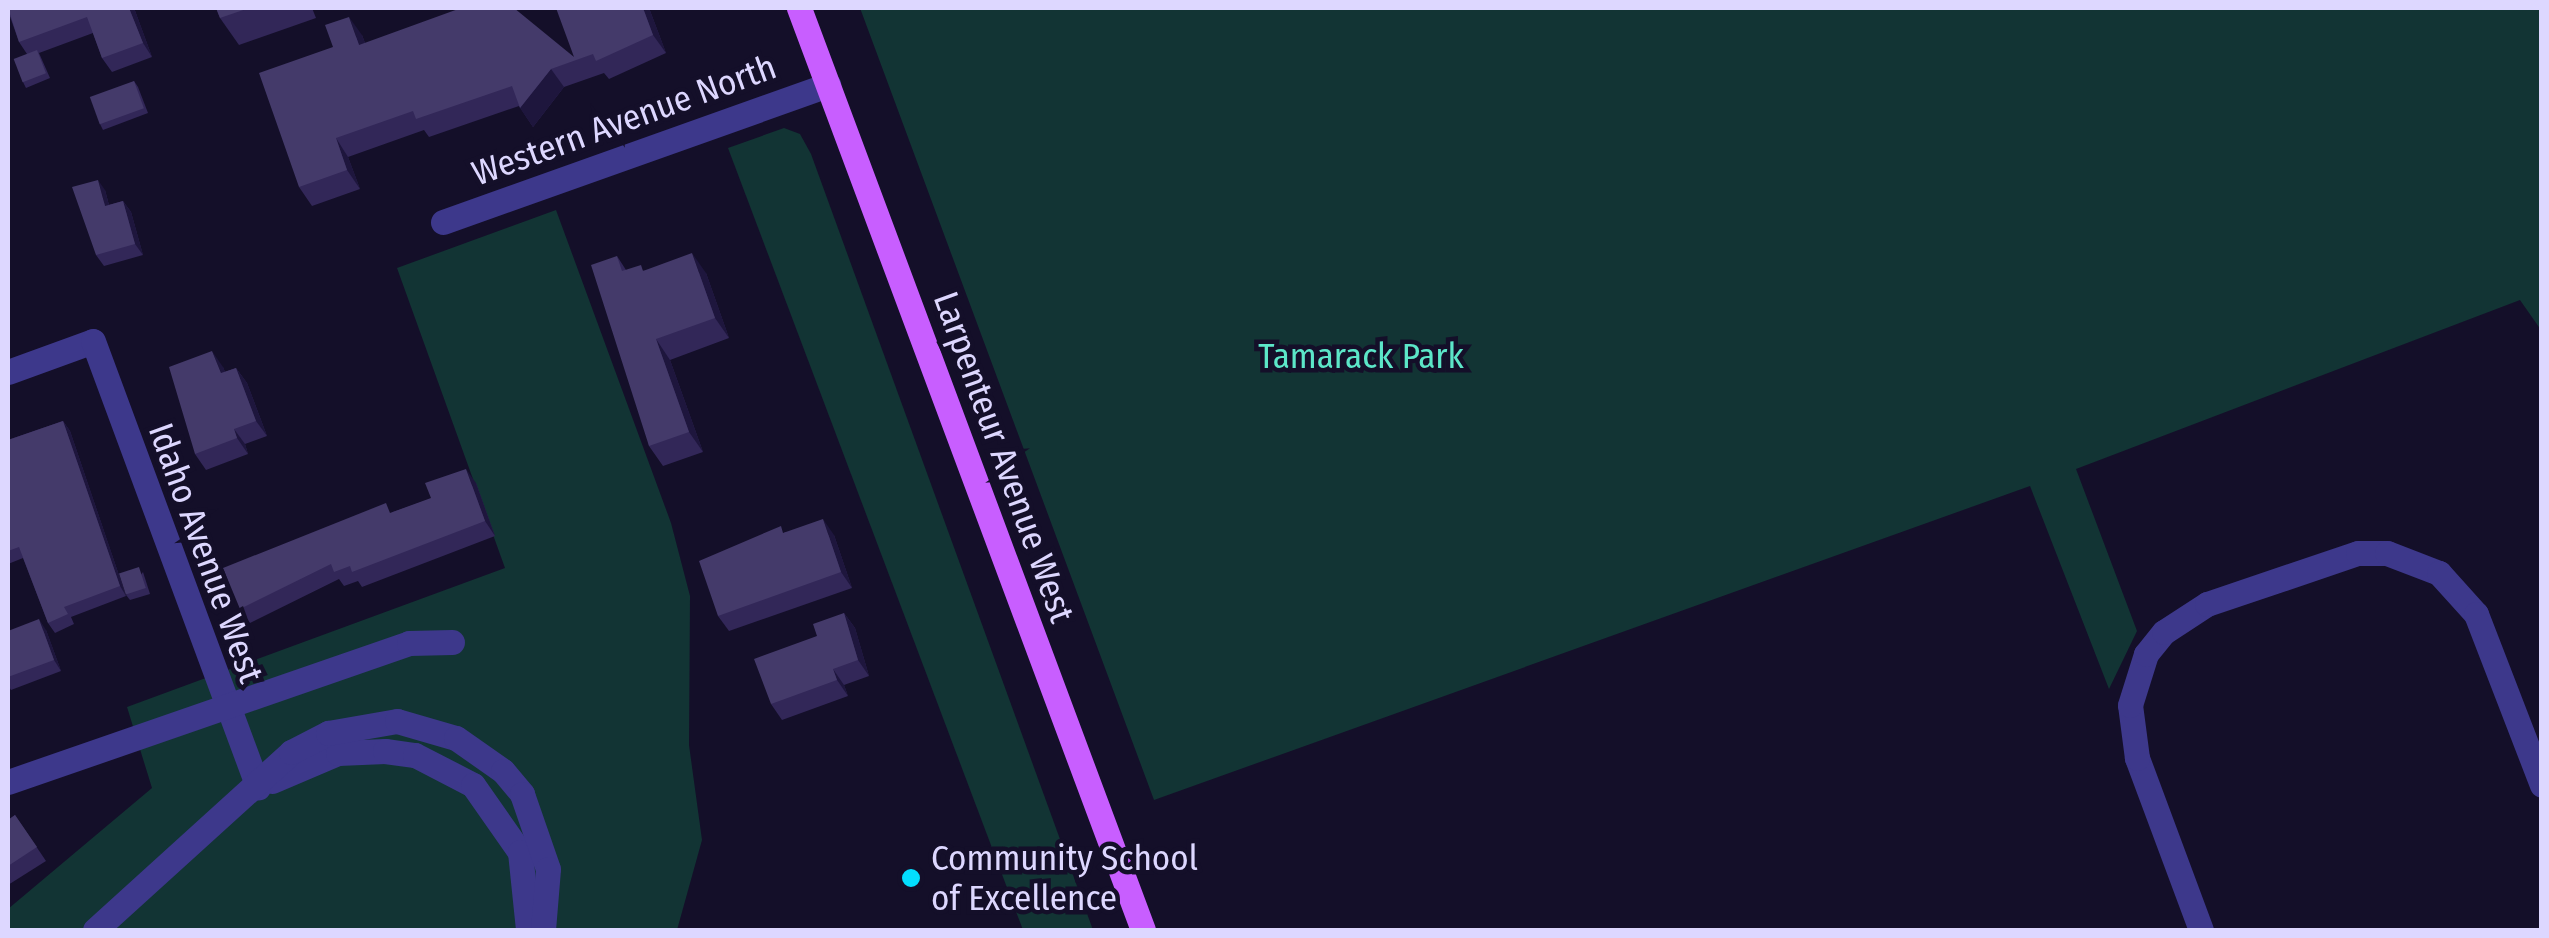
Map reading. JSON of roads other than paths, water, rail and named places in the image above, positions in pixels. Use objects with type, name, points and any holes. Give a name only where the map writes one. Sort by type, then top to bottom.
[{"type":"main road","name":"Larpenteur Avenue West","points":[[799,8],[1143,930]]},
{"type":"street","name":"Western Avenue North","points":[[443,222],[828,85]]},
{"type":"street","name":"Idaho Avenue West","points":[[8,372],[93,341],[223,704],[258,788]]},
{"type":"street","points":[[2201,930],[2136,758],[2130,706],[2146,654],[2186,614],[2330,560],[2387,553],[2439,572],[2460,591],[2484,630],[2542,784]]},
{"type":"street","points":[[8,782],[223,704],[409,643],[452,642]]},
{"type":"street","points":[[95,930],[258,788],[292,752],[328,732],[397,720],[456,738],[503,771],[536,821],[548,870],[543,930]]},
{"type":"street","points":[[258,788],[338,753],[386,750],[438,765],[474,785],[520,852],[528,930]]},
{"type":"place","name":"Community School of Excellence","points":[[911,878]]},
{"type":"park label","name":"Tamarack Park","points":[[1361,356]]}]
